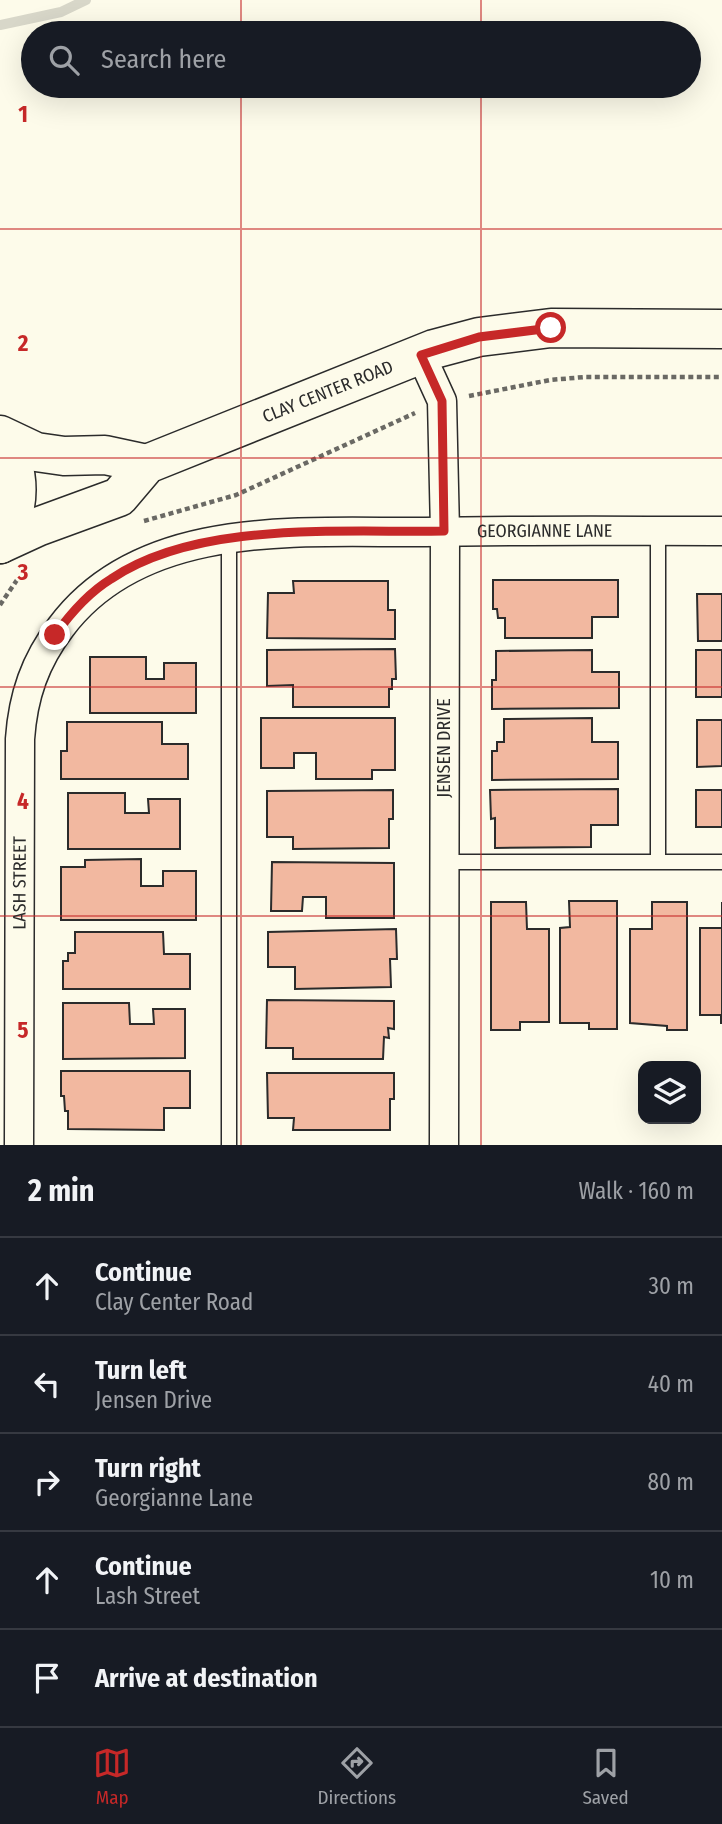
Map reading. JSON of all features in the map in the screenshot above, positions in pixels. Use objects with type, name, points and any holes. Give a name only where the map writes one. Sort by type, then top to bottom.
[{"type":"street","name":"CLAY CENTER ROAD","points":[[0,544],[49,522],[119,497],[147,464],[421,355],[479,337],[551,328],[722,328]]},
{"type":"street","name":"JENSEN DRIVE","points":[[421,355],[442,401],[444,1145]]},
{"type":"street","points":[[0,435],[36,452],[64,456],[105,455],[147,464]]},
{"type":"street","points":[[0,435],[8,449],[18,481],[14,514],[0,544]]},
{"type":"street","name":"GEORGIANNE LANE","points":[[88,597],[110,579],[162,554],[259,534],[722,531]]},
{"type":"street","name":"LASH STREET","points":[[19,1145],[22,710],[39,659],[70,614],[88,597]]},
{"type":"lane","points":[[658,531],[658,862]]},
{"type":"lane","points":[[229,539],[229,1145]]},
{"type":"lane","points":[[444,862],[722,862]]},
{"type":"path","points":[[134,525],[236,495],[442,401],[550,380],[585,377],[722,377]]},
{"type":"building","points":[[493,580],[618,580],[618,617],[592,617],[592,638],[505,638],[505,618],[498,618],[497,609],[493,609]]},
{"type":"building","points":[[293,581],[388,581],[388,610],[395,610],[395,639],[267,638],[268,593],[294,593]]},
{"type":"building","points":[[697,594],[722,594],[722,641],[698,641]]},
{"type":"building","points":[[395,649],[396,679],[392,679],[392,689],[389,689],[389,707],[293,707],[293,685],[267,686],[267,650]]},
{"type":"building","points":[[592,650],[592,672],[619,672],[619,708],[492,709],[496,651]]},
{"type":"building","points":[[696,650],[722,650],[722,697],[696,697]]},
{"type":"building","points":[[90,657],[146,657],[146,679],[164,679],[164,663],[196,663],[196,713],[90,713]]},
{"type":"building","points":[[261,718],[395,718],[395,770],[372,770],[372,779],[316,779],[316,753],[294,753],[294,768],[261,768]]},
{"type":"building","points":[[592,718],[592,742],[618,742],[618,779],[492,780],[492,751],[497,751],[497,742],[504,742],[504,719]]},
{"type":"building","points":[[697,720],[722,720],[722,766],[697,767]]},
{"type":"building","points":[[67,722],[162,722],[162,744],[188,744],[188,779],[61,779],[61,751],[67,751]]},
{"type":"building","points":[[618,789],[618,825],[591,825],[591,847],[495,848],[495,818],[491,819],[490,790]]},
{"type":"building","points":[[393,790],[389,848],[293,849],[293,837],[267,837],[267,791]]},
{"type":"building","points":[[696,790],[722,790],[722,827],[696,827]]},
{"type":"building","points":[[68,793],[125,793],[125,813],[149,813],[148,799],[180,799],[180,849],[68,849]]},
{"type":"building","points":[[141,859],[141,886],[163,886],[163,871],[196,871],[196,920],[61,920],[61,867],[85,867],[85,860]]},
{"type":"building","points":[[272,862],[394,863],[394,918],[326,918],[326,897],[303,897],[302,911],[271,911]]},
{"type":"building","points":[[569,901],[617,901],[617,1029],[589,1029],[589,1023],[560,1023],[560,928],[570,927]]},
{"type":"building","points":[[491,902],[526,902],[527,929],[549,929],[549,1022],[520,1022],[520,1030],[491,1030]]},
{"type":"building","points":[[652,902],[687,902],[687,1030],[667,1030],[667,1026],[630,1023],[630,929],[652,929]]},
{"type":"building","points":[[700,928],[722,928],[721,1023],[721,1015],[700,1015]]},
{"type":"building","points":[[396,929],[397,959],[390,959],[391,987],[295,989],[295,967],[268,967],[268,932]]},
{"type":"building","points":[[75,932],[163,932],[164,954],[190,954],[190,989],[63,989],[63,961],[68,961],[68,953],[75,953]]},
{"type":"building","points":[[267,1000],[394,1001],[394,1029],[388,1028],[389,1038],[384,1037],[383,1059],[293,1059],[293,1048],[266,1048]]},
{"type":"building","points":[[63,1003],[129,1003],[130,1024],[154,1024],[153,1009],[185,1009],[185,1058],[63,1059]]},
{"type":"building","points":[[61,1071],[190,1071],[190,1108],[164,1108],[164,1130],[68,1129],[68,1111],[65,1111],[64,1096],[61,1096]]},
{"type":"building","points":[[267,1073],[394,1073],[394,1099],[390,1099],[390,1130],[293,1130],[294,1118],[268,1118]]},
{"type":"waterway","points":[[0,25],[61,12],[86,0]]},
{"type":"route","points":[[55,635],[70,614],[110,579],[162,554],[259,534],[444,531],[442,401],[421,355],[479,337],[551,328]]}]
